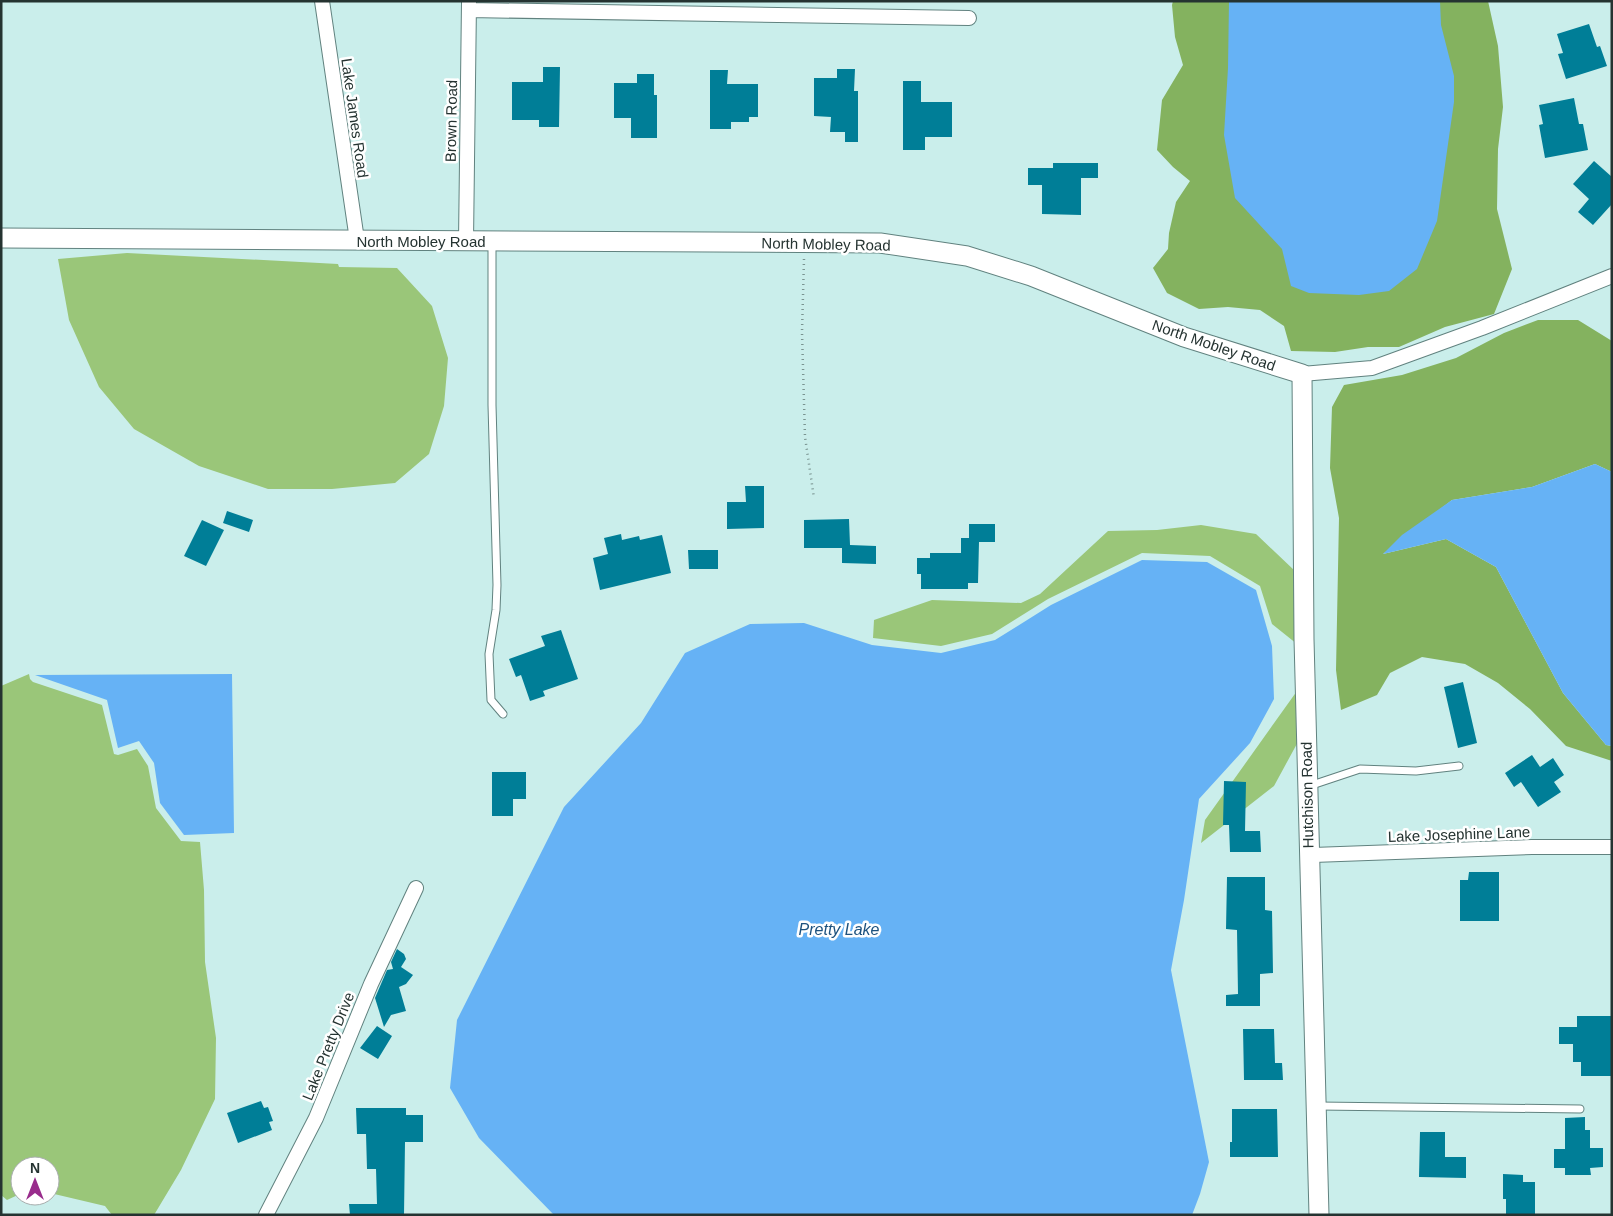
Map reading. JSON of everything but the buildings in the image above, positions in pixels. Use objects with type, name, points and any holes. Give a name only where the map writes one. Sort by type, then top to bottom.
[{"type":"street","name":"Lake James Road","points":[[322,1],[357,240]]},
{"type":"street","points":[[469,6],[969,18]]},
{"type":"street","name":"Brown Road","points":[[466,241],[469,6]]},
{"type":"street","name":"North Mobley Road","points":[[1,238],[880,243],[967,256],[1031,276],[1184,337],[1302,374],[1372,368],[1482,328],[1612,276]]},
{"type":"street","name":"Hutchison Road","points":[[1302,374],[1308,853],[1318,1215]]},
{"type":"street","name":"Lake Josephine Lane","points":[[1308,853],[1314,856],[1522,848],[1612,847]]},
{"type":"street","name":"Lake Pretty Drive","points":[[266,1215],[316,1118],[371,984],[416,888]]},
{"type":"lane","points":[[492,241],[492,405],[497,593],[489,654],[491,700],[502,714]]},
{"type":"lane","points":[[1307,787],[1360,769],[1416,771],[1459,766]]},
{"type":"lane","points":[[1315,1106],[1580,1109]]},
{"type":"path","points":[[805,243],[802,332],[805,437],[814,498]]},
{"type":"green space","points":[[1173,1],[1488,1],[1498,46],[1503,107],[1498,149],[1497,209],[1512,269],[1494,314],[1445,327],[1399,347],[1368,347],[1335,352],[1291,351],[1284,326],[1260,310],[1228,307],[1199,309],[1167,293],[1153,268],[1168,249],[1169,233],[1176,202],[1190,181],[1157,150],[1162,100],[1183,65],[1175,37]]},
{"type":"green space","points":[[127,253],[338,264],[339,267],[397,268],[432,306],[448,358],[444,406],[429,454],[395,483],[332,489],[268,489],[199,466],[134,429],[99,387],[69,320],[58,259]]},
{"type":"green space","points":[[1538,320],[1578,320],[1612,341],[1612,472],[1595,464],[1532,487],[1452,500],[1383,554],[1446,539],[1496,567],[1563,693],[1606,745],[1612,746],[1612,761],[1566,746],[1530,709],[1498,683],[1465,664],[1422,657],[1390,673],[1377,695],[1341,710],[1336,670],[1339,518],[1330,468],[1332,407],[1344,385],[1402,375],[1456,358],[1504,333]]},
{"type":"green space","points":[[1201,525],[1256,534],[1295,571],[1297,644],[1272,624],[1260,586],[1210,556],[1142,553],[1048,599],[992,634],[941,646],[873,638],[874,620],[932,600],[1021,603],[1040,594],[1108,531],[1157,530]]},
{"type":"green space","points":[[29,674],[33,682],[102,705],[114,754],[118,755],[137,749],[148,766],[156,808],[181,841],[200,842],[204,890],[205,962],[216,1038],[215,1099],[181,1170],[154,1215],[112,1215],[105,1206],[60,1195],[60,1156],[10,1156],[10,1199],[7,1200],[1,1195],[1,686]]},
{"type":"green space","points":[[1297,691],[1299,740],[1274,786],[1201,843],[1205,820]]},
{"type":"water","points":[[1229,1],[1440,1],[1441,25],[1454,76],[1454,102],[1437,221],[1417,269],[1389,291],[1359,295],[1309,293],[1291,286],[1282,249],[1235,198],[1224,135]]},
{"type":"water","points":[[1595,464],[1612,472],[1612,746],[1606,745],[1563,693],[1496,567],[1446,539],[1383,554],[1402,535],[1452,500],[1532,487]]},
{"type":"water","name":"Pretty Lake","points":[[1142,560],[1207,562],[1256,590],[1272,646],[1274,699],[1250,743],[1199,799],[1184,900],[1171,970],[1209,1162],[1192,1215],[554,1215],[479,1138],[450,1088],[457,1020],[564,807],[641,723],[685,653],[750,624],[804,623],[872,645],[941,653],[995,640],[1051,605]]},
{"type":"water","points":[[232,674],[234,833],[184,835],[160,803],[154,763],[139,741],[118,748],[107,700],[35,675]]}]
